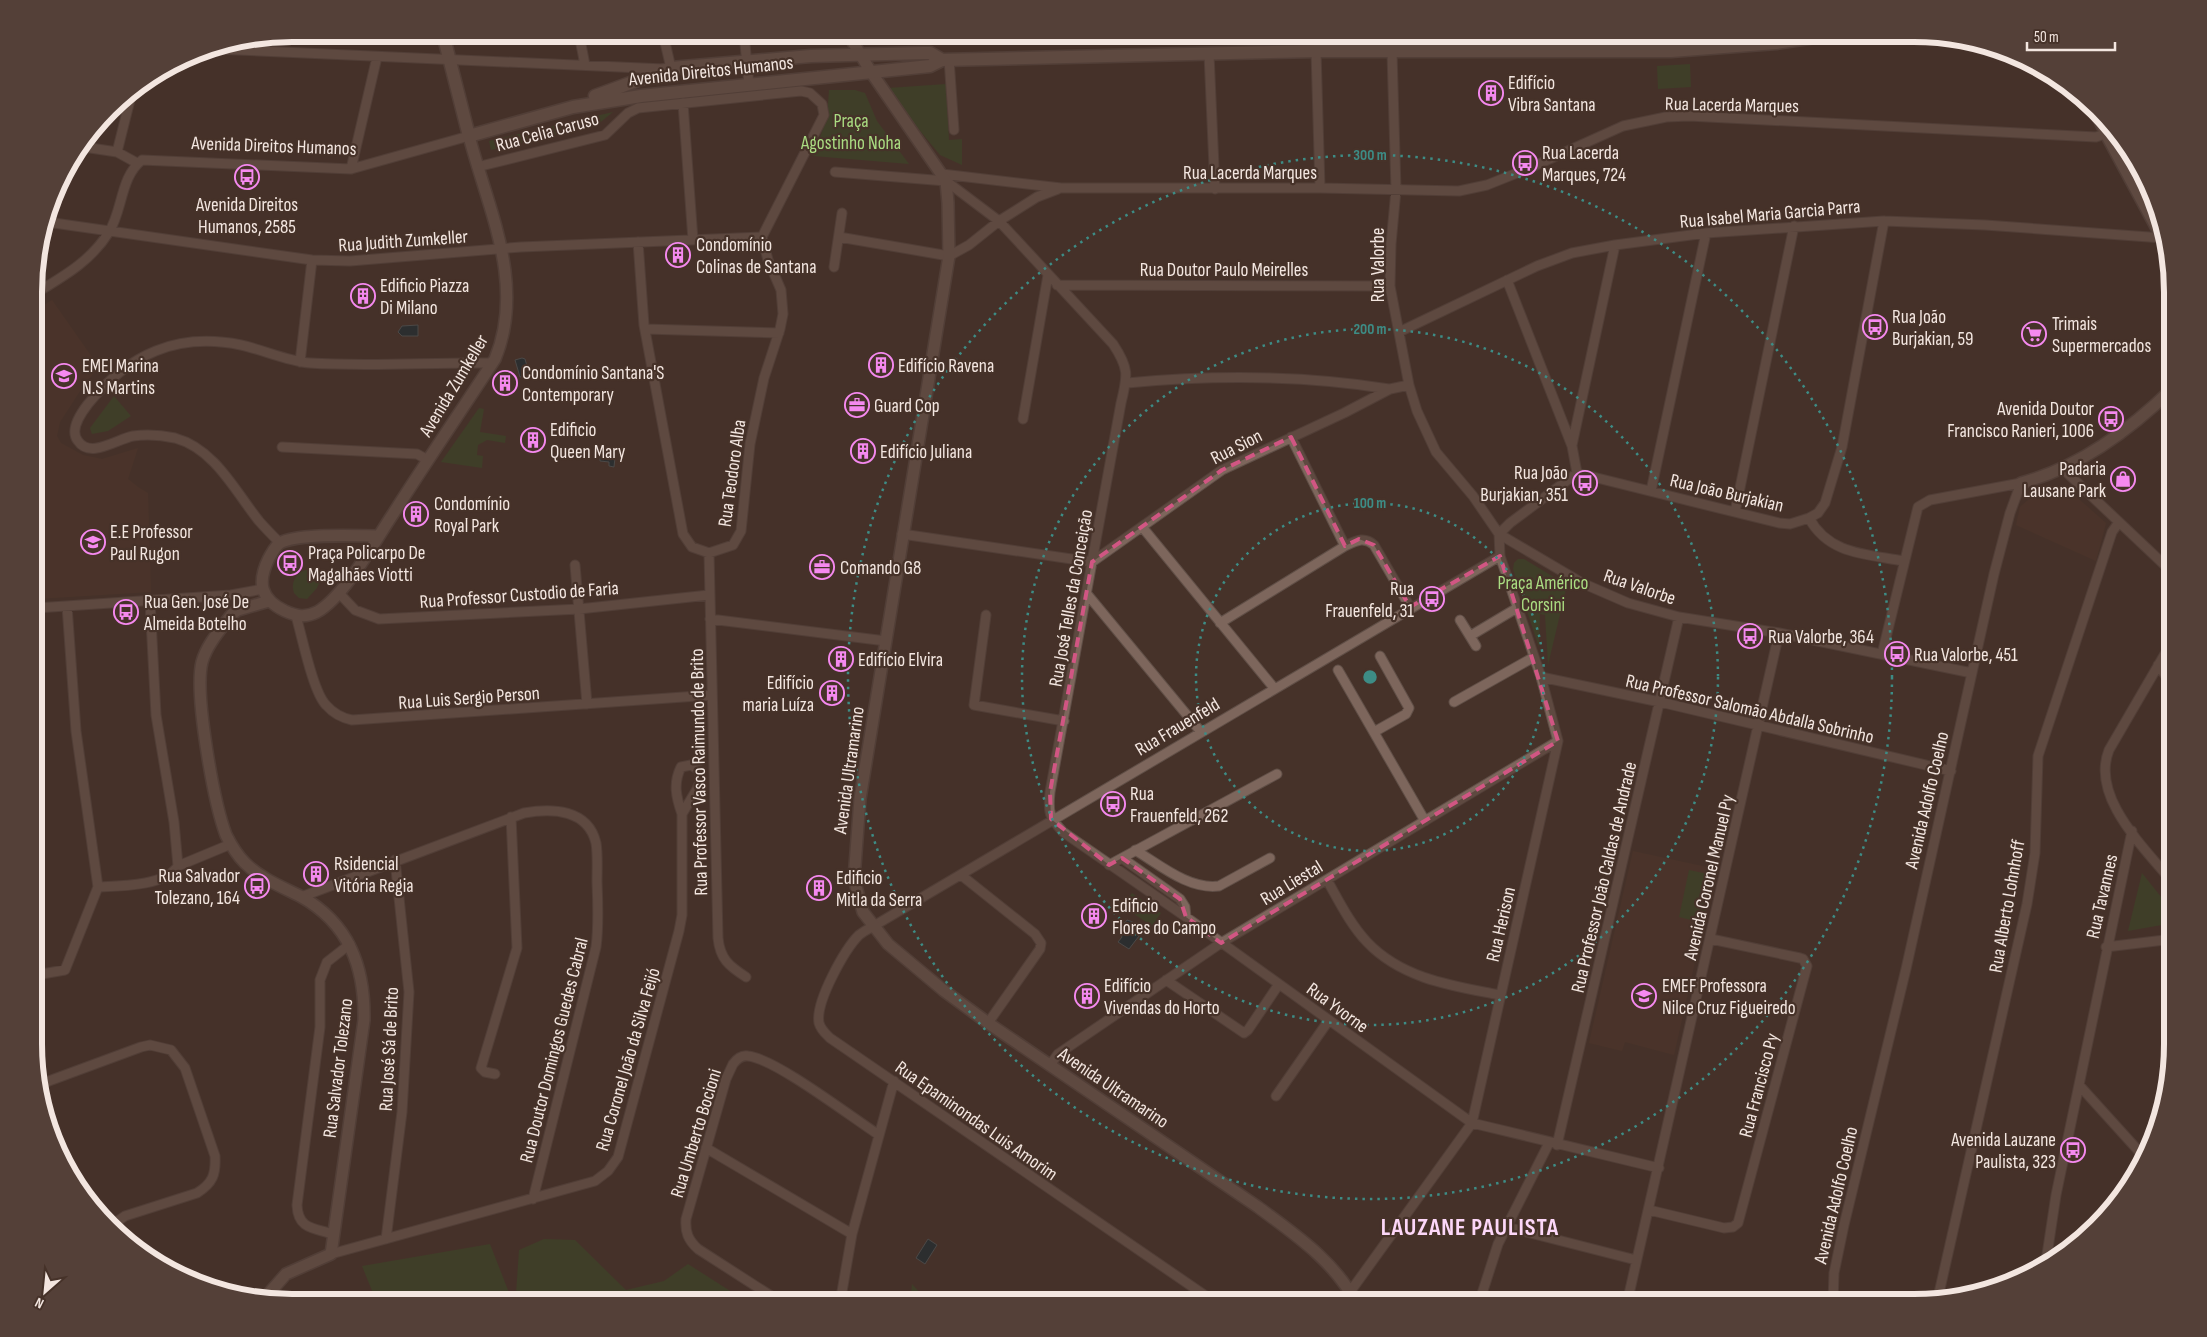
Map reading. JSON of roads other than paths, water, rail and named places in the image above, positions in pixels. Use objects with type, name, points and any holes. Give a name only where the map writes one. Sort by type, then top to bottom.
[{"type":"main road","name":"Avenida Zumkeller","points":[[445,42],[469,136]]},
{"type":"main road","name":"Avenida Direitos Humanos","points":[[574,107],[584,100],[612,92],[669,69],[747,61],[930,53],[945,59],[1316,51],[1671,51],[1744,42]]},
{"type":"main road","name":"Avenida Direitos Humanos","points":[[469,136],[574,107],[641,96],[930,66],[945,59]]},
{"type":"street","points":[[581,42],[586,65]]},
{"type":"street","points":[[233,50],[669,69],[664,42]]},
{"type":"street","points":[[745,42],[749,85]]},
{"type":"street","points":[[853,42],[871,72],[944,178],[999,222],[1113,344],[1126,368],[1127,384],[1179,378],[1226,377],[1339,383],[1390,389]]},
{"type":"street","points":[[1316,51],[1320,188]]},
{"type":"street","name":"Rua Valorbe","points":[[1392,52],[1396,190],[1391,244],[1390,286],[1409,385],[1417,411],[1436,452],[1473,496],[1499,534],[1600,592],[1679,617],[1779,633],[1972,673]]},
{"type":"street","points":[[1208,54],[1215,189]]},
{"type":"street","points":[[350,169],[377,56]]},
{"type":"street","points":[[945,59],[954,130]]},
{"type":"street","name":"Rua Celia Caruso","points":[[477,166],[605,136],[628,113],[638,108],[801,91],[810,93],[822,104],[824,115],[762,237]]},
{"type":"street","points":[[683,103],[693,240]]},
{"type":"street","points":[[117,152],[129,104]]},
{"type":"street","name":"Rua Lacerda Marques","points":[[835,172],[944,178],[1061,188],[1320,188],[1459,191],[1486,185],[1532,167],[1623,126],[1666,117],[1689,116],[2068,136],[2107,133]]},
{"type":"street","name":"Avenida Direitos Humanos","points":[[137,163],[142,160],[153,159],[247,166],[350,169],[469,136]]},
{"type":"street","name":"Avenida Zumkeller","points":[[296,616],[312,614],[326,606],[339,593],[492,363],[503,339],[507,312],[506,270],[502,249],[469,136]]},
{"type":"street","points":[[2115,144],[2153,218]]},
{"type":"street","points":[[42,289],[80,265],[96,251],[110,231],[129,175],[137,163],[117,152],[89,148]]},
{"type":"street","name":"Avenida Ultramarino","points":[[944,178],[948,203],[949,256],[860,799],[854,879],[858,899],[872,926],[921,972],[988,1023],[1258,1207],[1306,1243],[1350,1292]]},
{"type":"street","name":"Rua Lacerda Marques","points":[[949,256],[970,245],[999,222],[1037,197],[1061,188]]},
{"type":"street","points":[[834,267],[840,237],[842,213]]},
{"type":"street","points":[[1884,220],[1842,448],[1822,508],[1809,518],[1820,536],[1836,546],[1904,562]]},
{"type":"street","name":"Rua Isabel Maria Garcia Parra","points":[[1399,332],[1508,280],[1572,253],[1615,245],[1706,233],[1884,220],[1985,225],[2160,243]]},
{"type":"street","name":"Rua Judith Zumkeller","points":[[53,223],[312,260],[350,261],[502,249],[762,237]]},
{"type":"street","points":[[1735,512],[1794,226]]},
{"type":"street","points":[[1651,491],[1706,233]]},
{"type":"street","name":"Rua Teodoro Alba","points":[[638,242],[645,329],[684,537],[692,547],[709,553],[733,545],[741,531],[750,444],[764,378],[779,333],[783,304],[778,279],[768,260],[762,237]]},
{"type":"street","points":[[840,237],[949,256]]},
{"type":"street","points":[[1572,446],[1615,245]]},
{"type":"street","points":[[300,362],[312,260]]},
{"type":"street","points":[[1023,419],[1048,275]]},
{"type":"street","points":[[1499,534],[1510,523],[1577,473],[1572,446],[1508,280]]},
{"type":"street","name":"Rua Doutor Paulo Meirelles","points":[[1057,285],[1390,286]]},
{"type":"street","points":[[645,329],[779,333]]},
{"type":"street","points":[[280,543],[259,521],[243,497],[213,461],[195,447],[176,438],[154,435],[133,436],[95,449],[84,448],[76,440],[75,429],[81,413],[101,389],[149,353],[175,343],[198,341],[241,345],[300,362],[492,363]]},
{"type":"street","name":"Rua José Telles da Conceição","points":[[1051,820],[1048,806],[1050,792],[1121,403],[1127,384]]},
{"type":"street","name":"Rua Sion","points":[[1092,562],[1143,528],[1222,470],[1390,389],[1409,385]]},
{"type":"street","points":[[1882,654],[1914,516],[1918,506],[1923,502],[2021,484],[2063,469],[2134,421],[2164,396]]},
{"type":"street","points":[[1291,437],[1345,546]]},
{"type":"street","points":[[282,447],[417,454],[428,460]]},
{"type":"street","points":[[2063,469],[2164,564]]},
{"type":"street","name":"Rua João Burjakian","points":[[1577,473],[1790,524],[1809,518]]},
{"type":"street","name":"Avenida Adolfo Coelho","points":[[1834,1294],[1834,1273],[1844,1225],[1909,959],[1972,673],[2012,503],[2021,484]]},
{"type":"street","points":[[2003,487],[2012,503]]},
{"type":"street","name":"Rua Alberto Lohnhoff","points":[[1938,1293],[2027,904],[2035,853],[2038,756],[2112,532],[2119,522]]},
{"type":"street","points":[[1143,528],[1274,688]]},
{"type":"street","points":[[902,534],[1092,562]]},
{"type":"street","name":"Rua Herison","points":[[1350,1292],[1472,1123],[1558,741],[1534,657],[1500,556],[1499,534]]},
{"type":"street","points":[[296,616],[269,601],[263,589],[262,579],[265,568],[273,551],[280,543],[322,537],[378,536]]},
{"type":"street","points":[[1220,623],[1345,546],[1359,540],[1365,540],[1374,545],[1410,607]]},
{"type":"street","name":"Rua Professor Vasco Raimundo de Brito","points":[[709,553],[719,949],[728,966],[746,978]]},
{"type":"street","name":"Rua Frauenfeld","points":[[872,926],[961,875],[1410,607],[1500,556]]},
{"type":"street","points":[[575,565],[587,704]]},
{"type":"street","points":[[42,608],[231,595],[263,589]]},
{"type":"street","name":"Rua Professor Custodio de Faria","points":[[339,593],[355,610],[379,619],[579,609],[709,596]]},
{"type":"street","points":[[1087,594],[1201,732]]},
{"type":"street","points":[[150,601],[156,715],[174,822],[178,866]]},
{"type":"street","name":"Rua Salvador Tolezano","points":[[269,601],[238,610],[232,614],[206,649],[202,664],[205,734],[219,809],[231,844],[246,864],[264,877],[301,897],[334,923],[350,944],[359,969],[364,992],[364,1020],[330,1254]]},
{"type":"street","points":[[42,974],[64,970],[98,887],[76,731],[67,606]]},
{"type":"street","points":[[1470,636],[1518,608]]},
{"type":"street","points":[[986,615],[974,705],[1064,721]]},
{"type":"street","name":"Rua Luis Sergio Person","points":[[296,616],[317,689],[324,704],[346,719],[366,721],[712,695]]},
{"type":"street","name":"Rua Professor João Caldas de Andrade","points":[[1482,1294],[1488,1271],[1507,1227],[1553,1144],[1679,617]]},
{"type":"street","points":[[710,619],[886,642]]},
{"type":"street","points":[[1460,620],[1476,646]]},
{"type":"street","name":"Avenida Coronel Manuel Py","points":[[1629,1294],[1659,1168],[1779,633]]},
{"type":"street","name":"Rua Tavannes","points":[[2047,1256],[2056,1195],[2106,947],[2132,831],[2118,813],[2109,795],[2104,773],[2104,762],[2164,655]]},
{"type":"street","points":[[1374,732],[1406,714],[1409,708],[1380,656]]},
{"type":"street","points":[[1454,702],[1534,657]]},
{"type":"street","points":[[2158,665],[2164,673]]},
{"type":"street","points":[[1338,670],[1426,821]]},
{"type":"street","name":"Rua Professor Salomão Abdalla Sobrinho","points":[[1540,677],[1660,702],[1951,771]]},
{"type":"street","name":"Rua Liestal","points":[[1050,1065],[1058,1054],[1221,943],[1558,741]]},
{"type":"street","name":"Rua Coronel João da Silva Feijó","points":[[330,1254],[595,1182],[608,1172],[618,1157],[680,931],[682,915],[682,814],[676,798],[675,783],[681,767],[691,765],[699,770],[700,782],[682,814]]},
{"type":"street","points":[[1109,865],[1277,774]]},
{"type":"street","name":"Rua Doutor Domingos Guedes Cabral","points":[[301,897],[511,817],[542,810],[562,810],[578,817],[591,829],[596,844],[598,926],[593,967],[533,1199]]},
{"type":"street","points":[[495,1074],[485,1072],[480,1068],[517,948],[511,817]]},
{"type":"street","name":"Rua Yvorne","points":[[1051,820],[1063,832],[1186,917],[1472,1123]]},
{"type":"street","points":[[2132,831],[2164,872]]},
{"type":"street","points":[[98,887],[129,886],[171,875],[178,866],[231,844]]},
{"type":"street","points":[[1135,850],[1201,886],[1219,886],[1270,858]]},
{"type":"street","name":"Rua Yvorne","points":[[1122,858],[1180,899],[1186,907],[1186,917]]},
{"type":"street","name":"Rua José Sá de Brito","points":[[386,1239],[402,1112],[409,992],[394,860]]},
{"type":"street","points":[[961,875],[1040,940],[1040,949],[988,1023]]},
{"type":"street","points":[[1327,880],[1367,942],[1404,969],[1437,983],[1500,996]]},
{"type":"street","name":"Rua Epaminondas Luis Amorim","points":[[872,926],[860,935],[845,954],[827,991],[819,1016],[822,1031],[1203,1294]]},
{"type":"street","name":"Rua Francisco Py","points":[[1649,1210],[1724,1228],[1733,1227],[1738,1223],[1807,966],[1803,959],[1800,958],[1711,939]]},
{"type":"street","points":[[2106,947],[2164,940]]},
{"type":"street","points":[[333,1234],[307,1226],[301,1222],[297,1205],[320,1027],[320,980],[327,962],[350,944]]},
{"type":"street","points":[[1166,980],[1244,1033],[1248,1030],[1279,984]]},
{"type":"street","points":[[1276,1096],[1329,1020]]},
{"type":"street","points":[[46,1082],[130,1050],[150,1045],[171,1050],[185,1068],[215,1156],[216,1171],[213,1178],[207,1187],[197,1193],[125,1216],[117,1222]]},
{"type":"street","name":"Rua Umberto Bocioni","points":[[768,1294],[698,1250],[690,1241],[685,1230],[686,1219],[706,1148],[733,1064],[737,1058],[746,1055],[774,1066],[878,1135]]},
{"type":"street","points":[[842,1294],[852,1234],[894,1081]]},
{"type":"street","points":[[2079,1086],[2140,1153]]},
{"type":"street","points":[[1472,1123],[1659,1168]]},
{"type":"street","points":[[706,1148],[852,1234]]},
{"type":"street","points":[[1507,1227],[1636,1260]]},
{"type":"street","points":[[269,1293],[286,1274],[330,1254]]},
{"type":"water","points":[[418,325],[418,336],[402,336],[398,332],[402,326]]},
{"type":"water","points":[[525,359],[527,366],[531,367],[532,373],[520,377],[515,360]]},
{"type":"water","points":[[598,446],[616,448],[614,467],[609,466],[609,462],[600,461],[600,458],[597,457]]},
{"type":"water","points":[[1127,920],[1133,922],[1138,928],[1139,936],[1129,949],[1118,942],[1122,937],[1119,931]]},
{"type":"water","points":[[928,1239],[937,1245],[925,1264],[916,1258]]},
{"type":"place","name":"Edifício Vibra Santana","points":[[1491,93]]},
{"type":"place","name":"Rua Lacerda Marques, 724","points":[[1525,163]]},
{"type":"place","name":"Avenida Direitos Humanos, 2585","points":[[247,177]]},
{"type":"place","name":"Condomínio Colinas de Santana","points":[[678,255]]},
{"type":"place","name":"Edificio Piazza Di Milano","points":[[363,296]]},
{"type":"place","name":"Rua João Burjakian, 59","points":[[1875,327]]},
{"type":"place","name":"Trimais Supermercados","points":[[2034,334]]},
{"type":"place","name":"Edifício Ravena","points":[[881,365]]},
{"type":"place","name":"EMEI Marina N.S Martins","points":[[64,376]]},
{"type":"place","name":"Condomínio Santana'S Contemporary","points":[[505,383]]},
{"type":"place","name":"Guard Cop","points":[[857,405]]},
{"type":"place","name":"Avenida Doutor Francisco Ranieri, 1006","points":[[2111,419]]},
{"type":"place","name":"Edificio Queen Mary","points":[[533,440]]},
{"type":"place","name":"Edifício Juliana","points":[[863,451]]},
{"type":"place","name":"Padaria Lausane Park","points":[[2123,479]]},
{"type":"place","name":"Rua João Burjakian, 351","points":[[1585,483]]},
{"type":"place","name":"Condomínio Royal Park","points":[[416,514]]},
{"type":"place","name":"E.E Professor Paul Rugon","points":[[93,542]]},
{"type":"place","name":"Praça Policarpo De Magalhães Viotti","points":[[290,563]]},
{"type":"place","name":"Comando G8","points":[[822,567]]},
{"type":"place","name":"Rua Frauenfeld, 31","points":[[1432,599]]},
{"type":"place","name":"Rua Gen. José De Almeida Botelho","points":[[126,612]]},
{"type":"place","name":"Rua Valorbe, 364","points":[[1750,636]]},
{"type":"place","name":"Rua Valorbe, 451","points":[[1897,654]]},
{"type":"place","name":"Edifício Elvira","points":[[841,659]]},
{"type":"place","name":"Edifício maria Luíza","points":[[832,693]]},
{"type":"place","name":"Rua Frauenfeld, 262","points":[[1113,804]]},
{"type":"place","name":"Rsidencial Vitória Regia","points":[[316,874]]},
{"type":"place","name":"Rua Salvador Tolezano, 164","points":[[257,886]]},
{"type":"place","name":"Edificio Mitla da Serra","points":[[819,888]]},
{"type":"place","name":"Edificio Flores do Campo","points":[[1094,916]]},
{"type":"place","name":"Edifício Vivendas do Horto","points":[[1087,996]]},
{"type":"place","name":"EMEF Professora Nilce Cruz Figueiredo","points":[[1644,996]]},
{"type":"place","name":"Avenida Lauzane Paulista, 323","points":[[2073,1150]]},
{"type":"district","name":"LAUZANE PAULISTA","points":[[1470,1227]]},
{"type":"park label","name":"Praça Agostinho Noha","points":[[851,131]]},
{"type":"park label","name":"Praça Américo Corsini","points":[[1543,593]]}]
